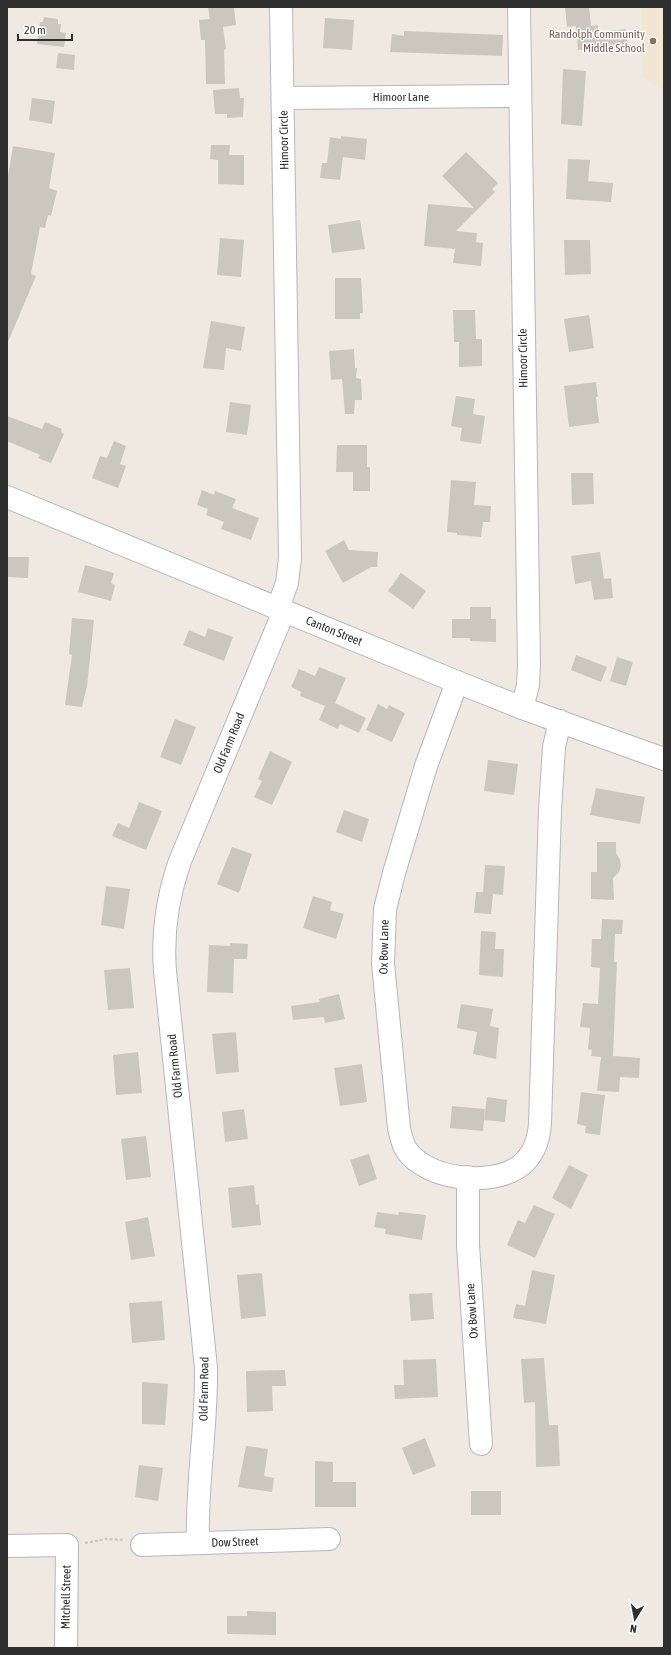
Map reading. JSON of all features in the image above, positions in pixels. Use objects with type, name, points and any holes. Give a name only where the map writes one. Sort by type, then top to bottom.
[{"type":"street","name":"Himoor Circle","points":[[281,7],[290,558],[287,583],[281,609]]},
{"type":"street","name":"Himoor Circle","points":[[518,7],[529,664],[528,684],[522,708]]},
{"type":"street","name":"Himoor Lane","points":[[283,98],[519,96]]},
{"type":"street","name":"Canton Street","points":[[7,497],[522,708],[664,759]]},
{"type":"street","name":"Old Farm Road","points":[[198,1543],[197,1522],[206,1399],[206,1368],[165,971],[164,928],[172,887],[180,861],[281,609]]},
{"type":"street","name":"Ox Bow Lane","points":[[457,682],[428,760],[394,873],[385,909],[382,964],[399,1128],[403,1144],[412,1156],[435,1171],[452,1176],[468,1177],[503,1174],[518,1167],[534,1148],[539,1133],[550,817],[554,747],[560,721]]},
{"type":"street","name":"Ox Bow Lane","points":[[468,1177],[468,1245],[481,1444]]},
{"type":"street","name":"Dow Street","points":[[142,1545],[328,1539]]},
{"type":"street","points":[[7,1546],[67,1545]]},
{"type":"street","name":"Mitchell Street","points":[[66,1648],[67,1545]]},
{"type":"path","points":[[67,1545],[78,1545],[106,1539],[123,1540],[142,1545]]},
{"type":"shaded area","name":"Randolph Community Middle School","points":[[642,7],[664,7],[664,91],[643,76]]},
{"type":"building","points":[[208,7],[234,7],[236,25],[223,27],[226,49],[224,50],[225,84],[206,84],[205,40],[201,40],[199,20],[210,19]]},
{"type":"building","points":[[565,7],[589,7],[591,26],[598,25],[598,32],[626,29],[628,45],[578,50],[576,26],[567,27]]},
{"type":"building","points":[[44,17],[58,19],[58,24],[61,24],[60,32],[66,33],[64,47],[37,44],[40,22],[43,22]]},
{"type":"building","points":[[325,18],[354,20],[352,50],[323,48]]},
{"type":"building","points":[[404,31],[503,35],[502,56],[390,52],[392,34],[404,36]]},
{"type":"building","points":[[58,53],[75,55],[74,70],[56,68]]},
{"type":"building","points":[[563,69],[586,71],[582,126],[561,124]]},
{"type":"building","points":[[239,88],[240,98],[244,98],[243,117],[227,118],[227,114],[215,114],[213,90]]},
{"type":"building","points":[[32,98],[55,101],[52,124],[29,120]]},
{"type":"building","points":[[341,136],[367,139],[365,160],[343,157],[340,180],[320,178],[322,163],[327,163],[330,137],[341,139]]},
{"type":"building","points":[[211,145],[230,145],[229,155],[244,155],[244,185],[218,184],[218,160],[210,159]]},
{"type":"building","points":[[13,146],[55,153],[49,188],[57,191],[51,216],[48,215],[45,228],[40,227],[31,274],[36,276],[7,344],[7,182]]},
{"type":"building","points":[[466,152],[498,183],[492,189],[495,192],[456,231],[477,233],[476,242],[483,243],[481,266],[453,263],[455,249],[424,246],[428,204],[474,208],[442,176]]},
{"type":"building","points":[[568,159],[590,160],[588,181],[613,183],[611,202],[566,199]]},
{"type":"building","points":[[360,220],[365,249],[332,253],[328,225]]},
{"type":"building","points":[[220,238],[244,240],[241,277],[217,275]]},
{"type":"building","points":[[564,240],[590,240],[591,274],[565,275]]},
{"type":"building","points":[[335,278],[361,278],[363,313],[360,313],[360,319],[335,319]]},
{"type":"building","points":[[453,310],[475,310],[476,339],[482,339],[482,366],[459,367],[459,342],[454,342]]},
{"type":"building","points":[[589,315],[594,348],[569,352],[564,319]]},
{"type":"building","points":[[211,321],[245,327],[241,351],[226,348],[224,370],[203,368]]},
{"type":"building","points":[[354,349],[355,368],[357,368],[356,378],[361,379],[362,400],[355,400],[354,414],[345,414],[342,379],[331,380],[329,351]]},
{"type":"building","points":[[596,382],[599,423],[569,427],[564,386]]},
{"type":"building","points":[[456,396],[475,399],[473,414],[485,416],[481,444],[460,441],[462,428],[451,426]]},
{"type":"building","points":[[230,402],[251,405],[247,435],[226,432]]},
{"type":"building","points":[[7,416],[42,429],[45,422],[62,429],[61,432],[64,434],[51,463],[38,458],[40,455],[7,441]]},
{"type":"building","points":[[114,441],[126,446],[120,464],[126,466],[118,488],[92,478],[100,456],[107,458]]},
{"type":"building","points":[[337,445],[367,445],[367,467],[370,467],[370,491],[353,491],[353,472],[336,472]]},
{"type":"building","points":[[571,473],[593,473],[594,504],[572,505]]},
{"type":"building","points":[[451,480],[476,482],[474,505],[491,506],[490,522],[483,522],[481,537],[457,535],[457,533],[447,532]]},
{"type":"building","points":[[202,490],[214,495],[215,491],[236,499],[232,508],[259,518],[251,540],[221,529],[224,522],[206,515],[208,509],[197,505]]},
{"type":"building","points":[[344,540],[349,550],[378,552],[377,567],[371,567],[343,583],[325,551]]},
{"type":"building","points":[[600,552],[604,579],[611,578],[613,598],[594,600],[591,581],[575,584],[571,556]]},
{"type":"building","points":[[7,557],[29,557],[28,578],[7,577]]},
{"type":"building","points":[[85,565],[114,573],[111,583],[115,585],[111,601],[78,592]]},
{"type":"building","points":[[401,573],[426,591],[413,609],[388,591]]},
{"type":"building","points":[[470,607],[491,607],[491,619],[496,619],[496,642],[470,641],[470,638],[452,638],[452,619],[470,619]]},
{"type":"building","points":[[72,618],[94,620],[87,686],[82,707],[65,705],[72,655],[69,654]]},
{"type":"building","points":[[208,628],[233,637],[224,661],[183,645],[189,630],[205,637]]},
{"type":"building","points":[[576,655],[607,667],[601,682],[571,670]]},
{"type":"building","points":[[617,657],[633,662],[626,686],[610,681]]},
{"type":"building","points":[[319,667],[346,678],[335,703],[366,718],[359,733],[340,724],[338,729],[319,720],[325,706],[300,696],[301,692],[291,687],[299,669],[315,676]]},
{"type":"building","points":[[378,704],[387,709],[389,705],[405,713],[392,742],[366,730]]},
{"type":"building","points":[[175,719],[196,727],[181,765],[160,757]]},
{"type":"building","points":[[270,751],[292,762],[272,805],[254,797],[262,781],[258,779]]},
{"type":"building","points":[[488,760],[518,764],[514,795],[484,791]]},
{"type":"building","points":[[596,788],[645,797],[640,824],[590,815]]},
{"type":"building","points":[[139,802],[162,811],[146,850],[112,836],[118,823],[129,828]]},
{"type":"building","points":[[344,810],[369,819],[362,842],[336,832]]},
{"type":"building","points":[[597,842],[616,842],[616,853],[620,860],[621,866],[619,872],[613,878],[614,900],[591,899],[591,872],[597,872]]},
{"type":"building","points":[[232,847],[252,854],[239,893],[217,884]]},
{"type":"building","points":[[485,865],[505,866],[503,895],[493,894],[491,914],[474,913],[476,892],[483,892]]},
{"type":"building","points":[[106,886],[130,889],[124,929],[101,925]]},
{"type":"building","points":[[313,896],[332,902],[330,910],[344,914],[336,939],[303,928]]},
{"type":"building","points":[[602,919],[623,920],[622,934],[615,934],[614,962],[617,962],[613,1056],[640,1058],[639,1078],[620,1077],[619,1092],[597,1091],[601,1057],[591,1056],[592,1050],[588,1049],[590,1028],[580,1027],[583,1003],[598,1004],[600,968],[591,967],[592,939],[601,939]]},
{"type":"building","points":[[481,931],[496,932],[495,949],[504,949],[503,977],[479,975]]},
{"type":"building","points":[[230,943],[248,944],[247,959],[234,959],[233,993],[207,992],[209,945],[230,946]]},
{"type":"building","points":[[130,968],[134,1008],[108,1010],[104,970]]},
{"type":"building","points":[[339,994],[345,1019],[325,1023],[324,1017],[293,1020],[291,1006],[320,1002],[319,999]]},
{"type":"building","points":[[461,1004],[493,1009],[490,1026],[499,1028],[496,1059],[473,1054],[477,1032],[457,1028]]},
{"type":"building","points":[[236,1032],[239,1072],[216,1074],[212,1034]]},
{"type":"building","points":[[138,1052],[142,1093],[116,1095],[113,1055]]},
{"type":"building","points":[[362,1064],[367,1102],[340,1106],[334,1068]]},
{"type":"building","points":[[581,1092],[605,1095],[600,1135],[585,1133],[586,1126],[577,1124]]},
{"type":"building","points":[[487,1097],[507,1100],[505,1122],[484,1120]]},
{"type":"building","points":[[452,1106],[485,1109],[483,1131],[450,1128]]},
{"type":"building","points":[[244,1109],[248,1139],[225,1142],[222,1112]]},
{"type":"building","points":[[146,1136],[151,1177],[126,1180],[121,1139]]},
{"type":"building","points":[[369,1154],[377,1179],[359,1186],[350,1160]]},
{"type":"building","points":[[569,1165],[588,1175],[571,1209],[552,1198]]},
{"type":"building","points":[[254,1185],[256,1205],[259,1204],[261,1225],[232,1228],[228,1188]]},
{"type":"building","points":[[534,1205],[555,1214],[535,1258],[507,1245],[518,1220],[525,1223]]},
{"type":"building","points":[[377,1212],[398,1215],[399,1212],[426,1215],[422,1240],[385,1234],[386,1229],[374,1227]]},
{"type":"building","points":[[148,1217],[155,1256],[131,1260],[125,1222]]},
{"type":"building","points":[[532,1270],[555,1275],[546,1324],[513,1318],[516,1304],[525,1306]]},
{"type":"building","points":[[262,1273],[266,1316],[241,1319],[237,1275]]},
{"type":"building","points":[[432,1293],[434,1319],[411,1321],[409,1294]]},
{"type":"building","points":[[162,1301],[165,1340],[132,1343],[129,1303]]},
{"type":"building","points":[[544,1358],[549,1425],[558,1425],[560,1466],[536,1467],[535,1402],[524,1403],[521,1359]]},
{"type":"building","points":[[436,1359],[438,1397],[395,1399],[394,1385],[404,1385],[403,1360]]},
{"type":"building","points":[[285,1370],[286,1386],[272,1386],[273,1411],[247,1412],[246,1371]]},
{"type":"building","points":[[142,1382],[168,1384],[165,1425],[142,1424]]},
{"type":"building","points":[[425,1438],[436,1466],[413,1475],[402,1448]]},
{"type":"building","points":[[246,1446],[268,1449],[264,1476],[274,1478],[272,1492],[238,1487]]},
{"type":"building","points":[[315,1461],[333,1462],[333,1482],[356,1482],[356,1507],[315,1507]]},
{"type":"building","points":[[139,1465],[163,1468],[158,1501],[135,1497]]},
{"type":"building","points":[[471,1491],[501,1491],[501,1515],[471,1515]]},
{"type":"building","points":[[247,1611],[276,1612],[276,1635],[227,1634],[227,1616],[247,1616]]},
{"type":"place","name":"Randolph Community Middle School","points":[[653,41]]}]
